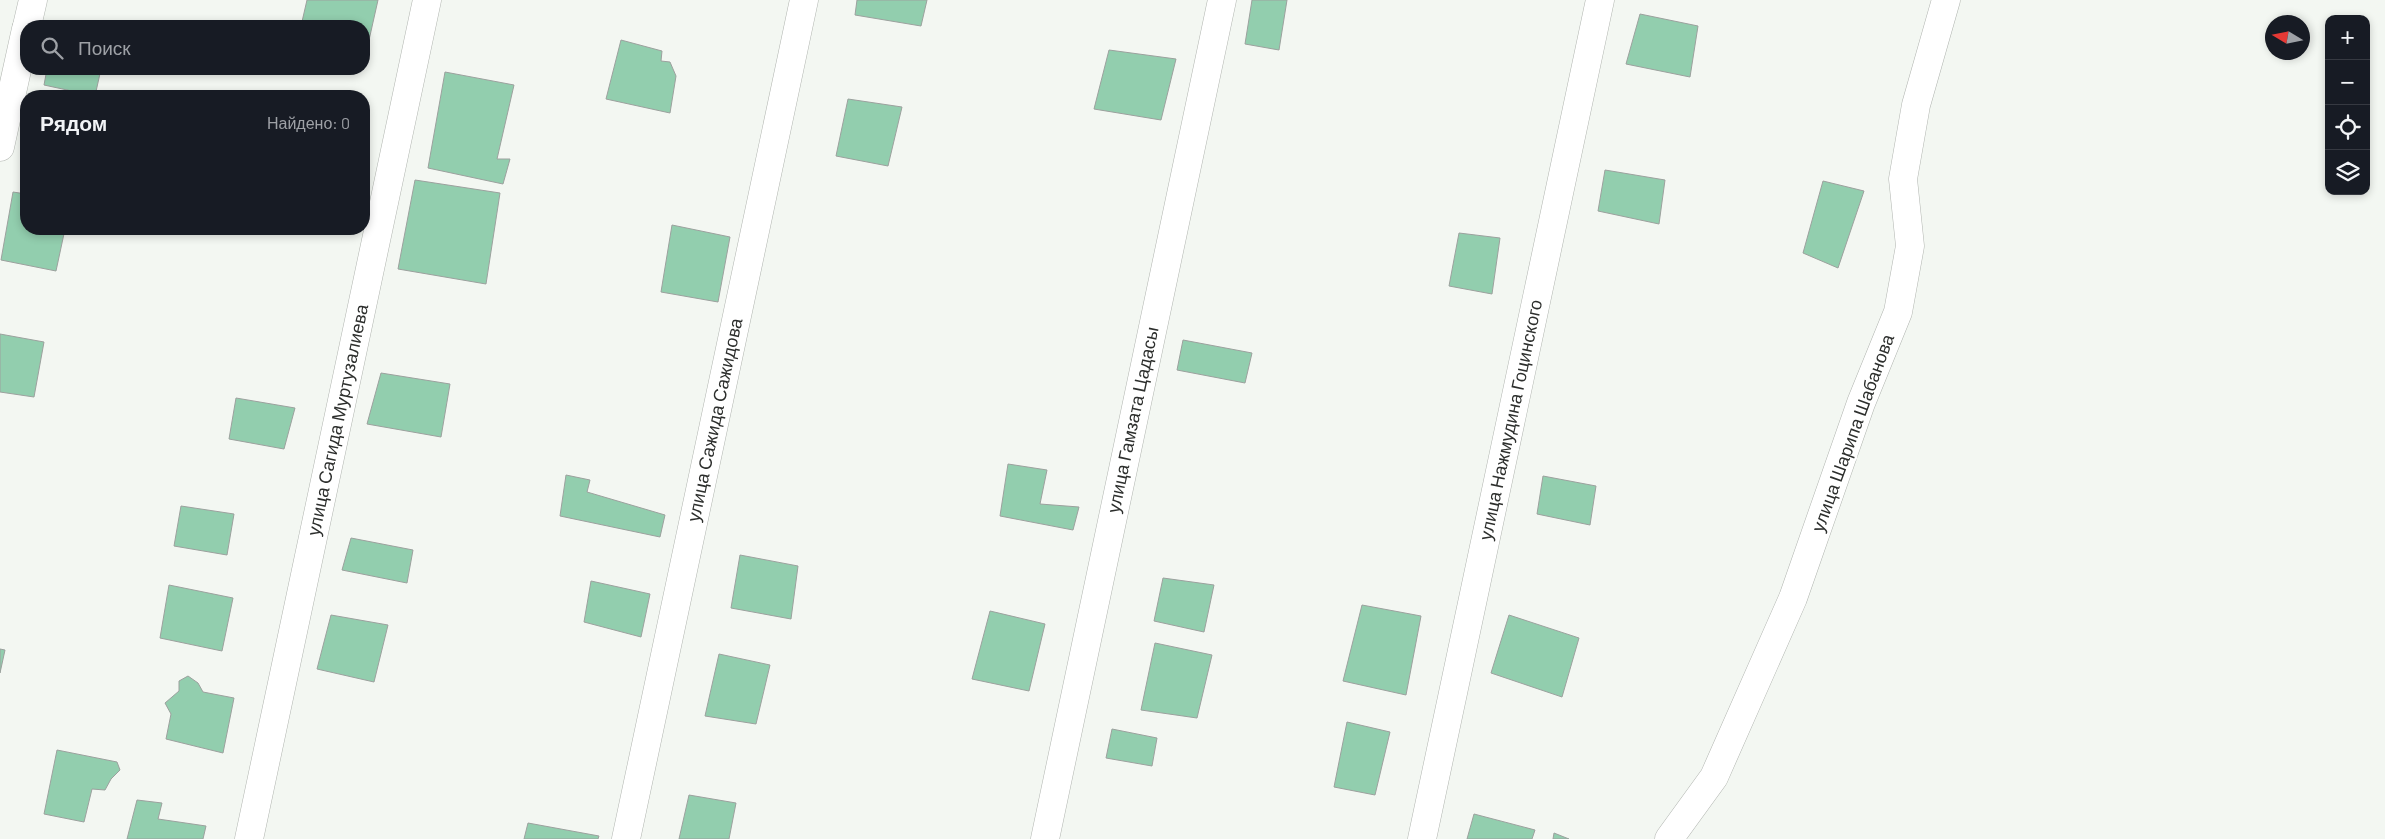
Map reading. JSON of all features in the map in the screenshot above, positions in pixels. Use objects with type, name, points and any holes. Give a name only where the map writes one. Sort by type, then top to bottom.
[{"type":"street","points":[[29,20],[33,0]]},
{"type":"street","name":"улица Сагида Муртузалиева","points":[[250,839],[427,0]]},
{"type":"street","name":"улица Сажида Сажидова","points":[[626,839],[804,0]]},
{"type":"street","name":"улица Гамзата Цадасы","points":[[1045,839],[1222,0]]},
{"type":"street","name":"улица Нажмудина Гоцинского","points":[[1422,839],[1600,0]]},
{"type":"street","name":"улица Шарипа Шабанова","points":[[1669,839],[1714,777],[1793,598],[1861,403],[1898,312],[1910,246],[1903,179],[1916,105],[1946,0]]},
{"type":"street","points":[[0,147],[20,59]]},
{"type":"building","points":[[307,0],[378,0],[370,36],[370,20],[302,20]]},
{"type":"building","points":[[857,0],[927,0],[921,26],[855,15]]},
{"type":"building","points":[[1252,0],[1287,0],[1279,50],[1245,44]]},
{"type":"building","points":[[1640,14],[1698,26],[1690,77],[1626,64]]},
{"type":"building","points":[[621,40],[662,51],[661,61],[670,62],[676,76],[670,113],[606,99]]},
{"type":"building","points":[[1109,50],[1176,59],[1161,120],[1094,109]]},
{"type":"building","points":[[445,72],[514,85],[497,159],[510,159],[503,184],[428,168]]},
{"type":"building","points":[[46,75],[100,75],[96,90],[67,90],[44,85]]},
{"type":"building","points":[[848,99],[902,107],[888,166],[836,156]]},
{"type":"building","points":[[1605,170],[1665,180],[1659,224],[1598,211]]},
{"type":"building","points":[[415,180],[500,193],[486,284],[398,269]]},
{"type":"building","points":[[1823,181],[1864,191],[1838,268],[1803,253]]},
{"type":"building","points":[[13,192],[20,193],[20,235],[64,235],[56,271],[1,260]]},
{"type":"building","points":[[672,225],[730,237],[718,302],[661,292]]},
{"type":"building","points":[[1459,233],[1500,238],[1492,294],[1449,286]]},
{"type":"building","points":[[0,334],[44,342],[34,397],[0,392]]},
{"type":"building","points":[[1183,340],[1252,353],[1245,383],[1177,370]]},
{"type":"building","points":[[381,373],[450,384],[441,437],[367,424]]},
{"type":"building","points":[[236,398],[295,408],[284,449],[229,439]]},
{"type":"building","points":[[1008,464],[1047,470],[1040,504],[1079,507],[1073,530],[1000,516]]},
{"type":"building","points":[[566,475],[590,480],[587,492],[665,515],[660,537],[560,516]]},
{"type":"building","points":[[1543,476],[1596,486],[1590,525],[1537,514]]},
{"type":"building","points":[[181,506],[234,514],[227,555],[174,546]]},
{"type":"building","points":[[351,538],[413,550],[407,583],[342,570]]},
{"type":"building","points":[[740,555],[798,566],[791,619],[731,608]]},
{"type":"building","points":[[1163,578],[1214,585],[1204,632],[1154,621]]},
{"type":"building","points":[[591,581],[650,594],[641,637],[584,622]]},
{"type":"building","points":[[169,585],[233,598],[222,651],[160,638]]},
{"type":"building","points":[[1362,605],[1421,616],[1406,695],[1343,681]]},
{"type":"building","points":[[990,611],[1045,624],[1029,691],[972,679]]},
{"type":"building","points":[[331,615],[388,625],[374,682],[317,669]]},
{"type":"building","points":[[1509,615],[1579,638],[1562,697],[1491,673]]},
{"type":"building","points":[[1155,643],[1212,655],[1197,718],[1141,710]]},
{"type":"building","points":[[0,649],[5,650],[0,673]]},
{"type":"building","points":[[719,654],[770,665],[756,724],[705,716]]},
{"type":"building","points":[[188,676],[198,683],[203,692],[234,698],[223,753],[166,739],[171,714],[165,703],[179,691],[179,681]]},
{"type":"building","points":[[1347,722],[1390,732],[1375,795],[1334,787]]},
{"type":"building","points":[[1112,729],[1157,738],[1152,766],[1106,758]]},
{"type":"building","points":[[57,750],[117,762],[120,770],[111,779],[105,790],[92,789],[84,822],[44,814]]},
{"type":"building","points":[[689,795],[736,803],[729,839],[679,839]]},
{"type":"building","points":[[137,800],[162,803],[158,819],[206,826],[203,839],[127,839]]},
{"type":"building","points":[[1474,814],[1535,830],[1532,839],[1467,839]]},
{"type":"building","points":[[528,823],[599,836],[598,839],[524,839]]},
{"type":"building","points":[[1554,833],[1569,839],[1553,839]]}]
